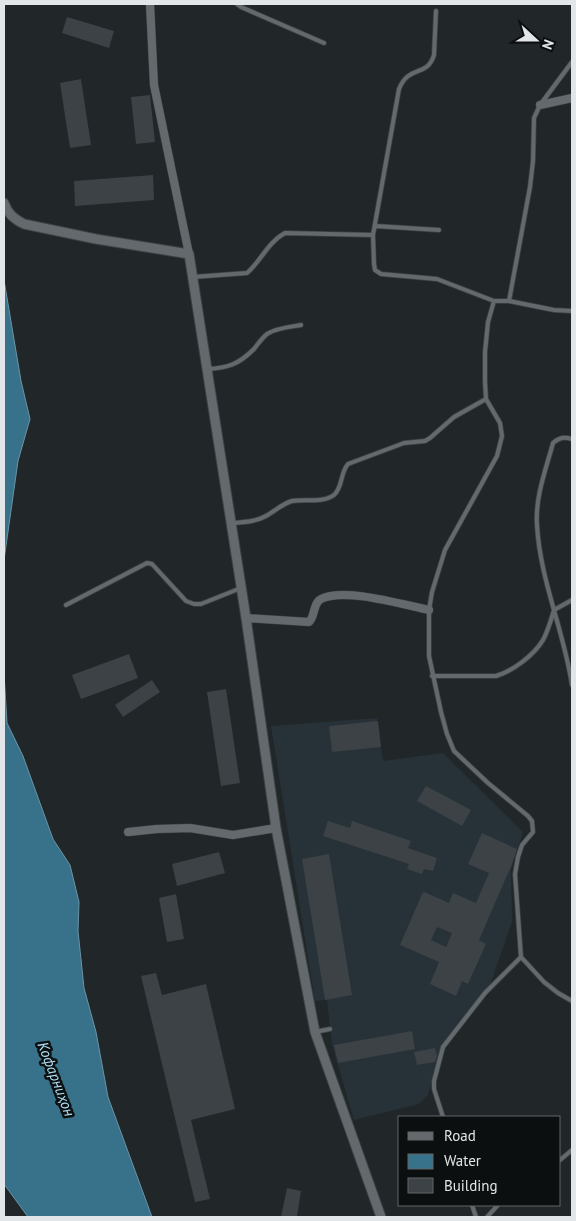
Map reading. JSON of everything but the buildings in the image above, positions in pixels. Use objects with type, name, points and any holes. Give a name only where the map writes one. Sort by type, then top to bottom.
[{"type":"street","points":[[150,4],[154,86],[193,277],[246,618],[276,828],[315,1032],[381,1217]]},
{"type":"street","points":[[540,104],[572,98]]},
{"type":"street","points":[[4,203],[7,211],[24,224],[96,239],[189,254]]},
{"type":"street","points":[[246,618],[309,622],[318,601],[322,598],[336,596],[376,598],[429,610]]},
{"type":"street","points":[[128,832],[190,828],[233,835],[276,828]]},
{"type":"lane","points":[[237,4],[324,43]]},
{"type":"lane","points":[[436,11],[432,62],[428,67],[406,76],[399,88],[373,235],[375,270],[380,274],[437,279],[494,300],[554,310],[572,311]]},
{"type":"lane","points":[[509,301],[530,187],[534,118],[540,104],[572,62]]},
{"type":"lane","points":[[375,226],[439,230]]},
{"type":"lane","points":[[193,277],[247,273],[274,241],[285,233],[373,235]]},
{"type":"lane","points":[[494,300],[488,322],[485,352],[486,400],[500,423],[501,446],[445,550],[432,592],[429,610],[429,656],[432,676],[447,734],[454,751],[532,821],[533,832],[522,845],[515,874],[521,957],[544,982],[558,994],[572,1001]]},
{"type":"lane","points":[[207,369],[235,364],[274,330],[301,325]]},
{"type":"lane","points":[[231,523],[255,521],[294,501],[321,499],[336,494],[344,469],[348,464],[404,443],[424,441],[454,417],[486,400]]},
{"type":"lane","points":[[572,440],[565,437],[553,443],[540,490],[537,510],[542,562],[563,640],[572,685]]},
{"type":"lane","points":[[66,605],[147,563],[152,564],[186,601],[194,604],[202,604],[241,588]]},
{"type":"lane","points":[[432,676],[496,676],[506,673],[535,650],[543,640],[554,610],[572,600]]},
{"type":"lane","points":[[443,1116],[434,1089],[434,1081],[443,1047],[485,993],[521,957]]},
{"type":"lane","points":[[315,1032],[330,1029]]},
{"type":"lane","points":[[561,1159],[572,1150]]},
{"type":"lane","points":[[486,1217],[497,1206]]},
{"type":"shaded area","points":[[377,718],[383,761],[443,753],[523,832],[511,870],[512,922],[490,985],[441,1049],[428,1095],[419,1104],[354,1120],[332,1045],[327,1000],[315,1001],[271,726]]},
{"type":"water","points":[[4,280],[21,381],[30,419],[18,461],[4,560]]},
{"type":"water","name":"Кофарниҳон","points":[[4,673],[7,723],[23,756],[53,839],[70,865],[79,902],[78,931],[84,988],[96,1032],[108,1097],[152,1217],[28,1217],[4,1184]]}]
